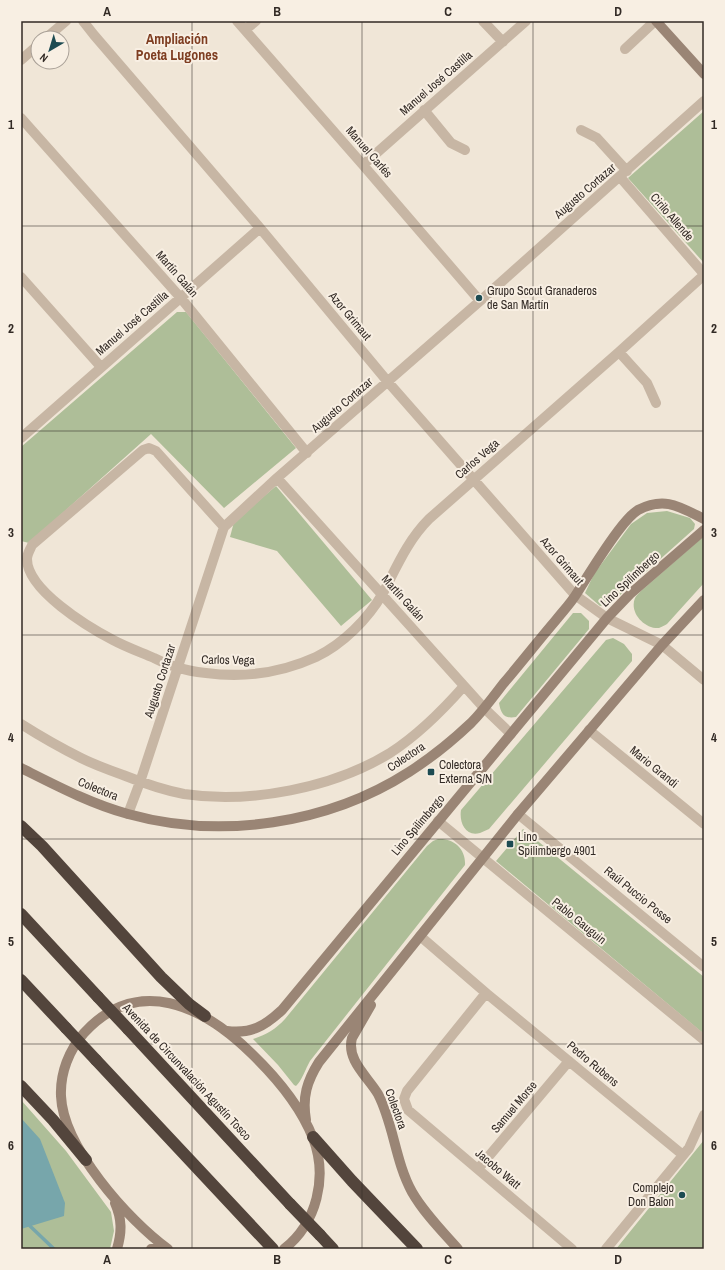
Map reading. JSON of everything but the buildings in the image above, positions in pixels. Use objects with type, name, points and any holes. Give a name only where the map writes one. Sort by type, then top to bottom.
[{"type":"highway","points":[[21,826],[42,846],[161,977],[189,1004],[205,1016]]},
{"type":"highway","name":"Avenida de Circunvalación Agustín Tosco","points":[[21,914],[333,1249]]},
{"type":"highway","points":[[21,980],[273,1249]]},
{"type":"highway","points":[[21,1086],[57,1125],[86,1160]]},
{"type":"highway","points":[[313,1137],[352,1181],[417,1249]]},
{"type":"main road","points":[[656,21],[704,74]]},
{"type":"main road","name":"Colectora","points":[[21,768],[81,797],[128,814],[177,824],[225,826],[272,822],[315,813],[353,800],[385,786],[408,773],[442,748],[472,722],[575,595],[606,546],[626,520],[636,511],[652,504],[664,502],[675,505],[704,520]]},
{"type":"main road","name":"Lino Spilimbergo","points":[[227,1031],[234,1032],[250,1030],[266,1024],[273,1018],[607,618],[630,594],[704,530]]},
{"type":"main road","points":[[307,1125],[305,1097],[307,1085],[312,1073],[320,1062],[518,814],[662,645],[704,600]]},
{"type":"main road","name":"Colectora","points":[[388,975],[352,1038],[351,1050],[356,1062],[375,1089],[382,1103],[388,1119],[403,1174],[412,1192],[424,1210],[458,1249]]},
{"type":"main road","points":[[168,1249],[143,1228],[113,1197],[86,1160],[64,1118],[61,1096],[61,1085],[66,1064],[70,1054],[81,1037],[98,1020],[107,1014],[126,1005],[144,1001],[170,1003],[192,1010],[205,1016],[227,1031],[269,1070],[294,1102],[307,1125],[317,1150],[320,1168],[318,1196],[304,1227],[284,1249]]},
{"type":"main road","points":[[113,1197],[120,1213],[121,1223],[121,1233],[117,1249]]},
{"type":"main road","points":[[151,1249],[158,1249]]},
{"type":"street","points":[[55,30],[66,21]]},
{"type":"street","name":"Azor Grimaut","points":[[83,21],[260,228],[388,382],[575,595],[607,618],[662,645],[704,680]]},
{"type":"street","name":"Manuel Carlés","points":[[237,21],[480,302]]},
{"type":"street","points":[[246,30],[256,21]]},
{"type":"street","points":[[483,21],[503,42]]},
{"type":"street","name":"Manuel José Castilla","points":[[363,165],[526,21]]},
{"type":"street","points":[[625,49],[656,21]]},
{"type":"street","points":[[21,60],[30,52]]},
{"type":"street","name":"Augusto Cortazar","points":[[128,814],[140,782],[224,527],[277,478],[480,302],[704,101]]},
{"type":"street","points":[[424,110],[451,143],[465,150]]},
{"type":"street","name":"Martín Galán","points":[[21,118],[180,297],[307,452]]},
{"type":"street","name":"Cirilo Allende","points":[[581,130],[597,138],[704,275]]},
{"type":"street","name":"Manuel José Castilla","points":[[21,438],[260,228]]},
{"type":"street","name":"Carlos Vega","points":[[224,527],[156,451],[150,448],[143,450],[32,546],[24,556],[36,582],[55,602],[70,613],[114,641],[178,668],[207,674],[248,675],[266,673],[290,667],[317,656],[336,645],[358,626],[369,613],[382,594],[399,560],[420,528],[473,479],[619,352],[704,275]]},
{"type":"street","points":[[21,276],[101,367]]},
{"type":"street","points":[[619,352],[646,383],[656,403]]},
{"type":"street","name":"Martín Galán","points":[[277,478],[484,708],[511,734]]},
{"type":"street","points":[[21,724],[82,759],[140,782],[183,794],[210,797],[235,797],[292,790],[314,785],[358,769],[390,753],[417,733],[446,706],[464,686]]},
{"type":"street","name":"Mario Grandi","points":[[589,730],[704,824]]},
{"type":"street","name":"Raúl Puccio Posse","points":[[518,814],[704,967]]},
{"type":"street","name":"Pablo Gauguin","points":[[438,821],[704,1040]]},
{"type":"street","name":"Pedro Rubens","points":[[420,936],[683,1155]]},
{"type":"street","name":"Jacobo Watt","points":[[486,992],[407,1091],[404,1099],[408,1110],[572,1249]]},
{"type":"street","name":"Samuel Morse","points":[[478,1169],[569,1061]]},
{"type":"street","points":[[606,1249],[689,1148],[704,1115]]},
{"type":"green space","points":[[704,111],[704,263],[628,178]]},
{"type":"green space","points":[[177,312],[186,312],[296,448],[224,508],[151,434],[29,543],[21,541],[21,447]]},
{"type":"green space","points":[[276,486],[372,600],[341,626],[277,551],[230,537],[234,522]]},
{"type":"green space","points":[[667,511],[690,518],[695,524],[694,529],[610,604],[600,606],[585,593],[594,574],[631,524],[647,513]]},
{"type":"green space","points":[[704,536],[704,583],[667,624],[659,628],[653,628],[643,623],[639,619],[634,609],[635,597]]},
{"type":"green space","points":[[573,613],[581,613],[589,621],[589,629],[516,717],[504,715],[499,703]]},
{"type":"green space","points":[[613,638],[624,644],[632,654],[632,661],[489,829],[475,834],[467,831],[462,824],[461,810],[606,640]]},
{"type":"green space","points":[[523,829],[704,977],[704,1034],[496,861]]},
{"type":"green space","points":[[438,839],[449,840],[458,846],[461,849],[465,859],[465,865],[310,1061],[298,1084],[296,1086],[294,1085],[278,1065],[253,1039],[262,1036],[278,1026],[285,1019],[427,846]]},
{"type":"green space","points":[[21,1100],[66,1151],[111,1212],[114,1231],[110,1249],[21,1249]]},
{"type":"green space","name":"Complejo Don Balon","points":[[704,1140],[704,1249],[616,1249]]},
{"type":"water","points":[[21,1118],[40,1139],[65,1203],[64,1216],[21,1229]]},
{"type":"waterway","points":[[30,1226],[54,1249]]},
{"type":"place","name":"Grupo Scout Granaderos de San Martín","points":[[479,298]]},
{"type":"place","name":"Colectora Externa S/N","points":[[431,772]]},
{"type":"place","name":"Lino Spilimbergo 4901","points":[[510,844]]},
{"type":"place","name":"Complejo Don Balon","points":[[682,1195]]},
{"type":"district","name":"Ampliación Poeta Lugones","points":[[177,48]]}]
